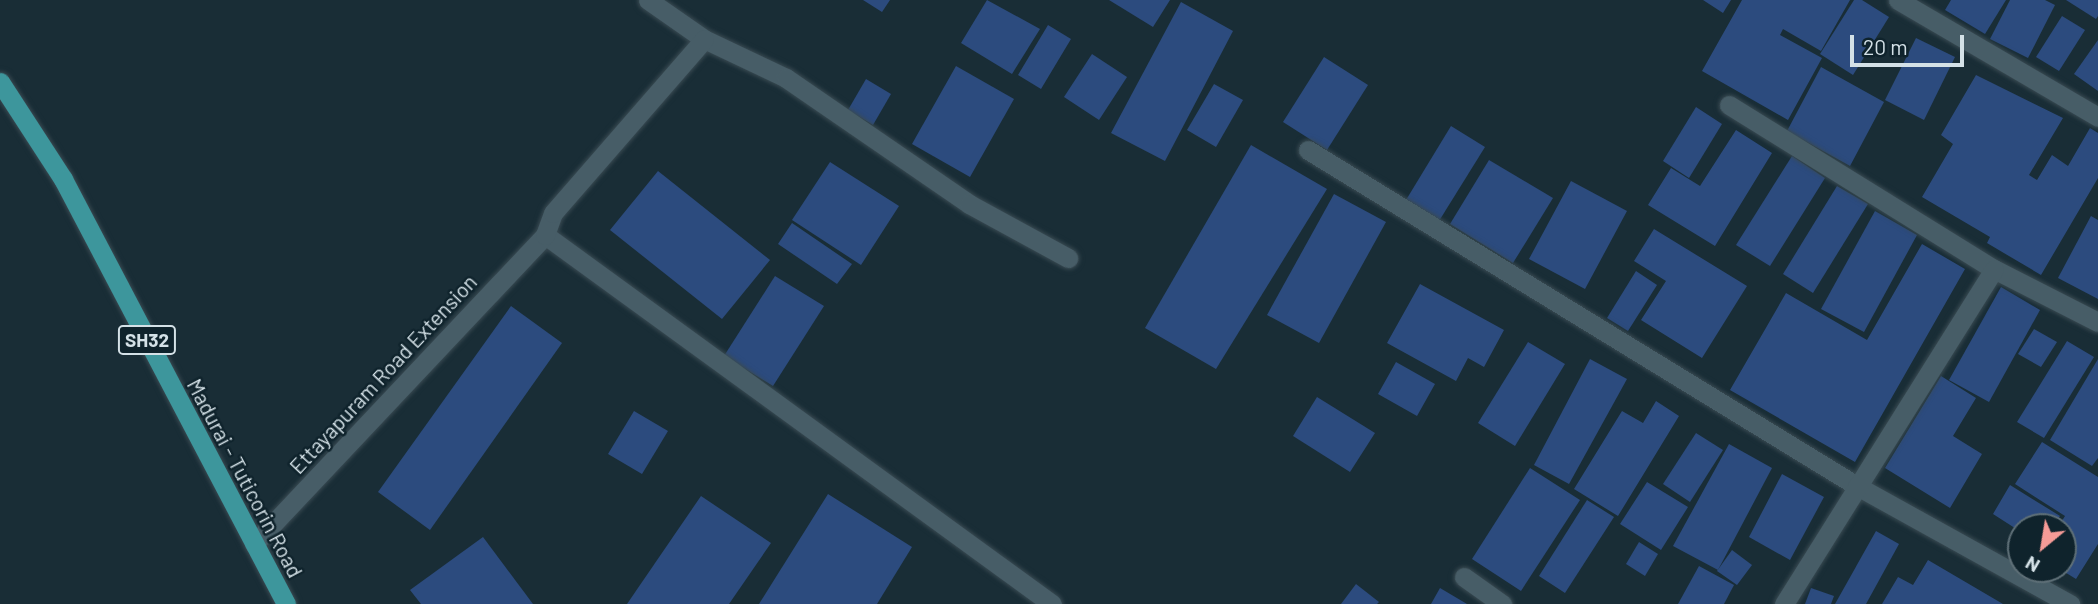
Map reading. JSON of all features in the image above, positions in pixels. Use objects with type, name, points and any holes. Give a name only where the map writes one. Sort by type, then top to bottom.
[{"type":"main road","name":"Madurai - Tuticorin Road","points":[[0,82],[62,178],[286,604]]},
{"type":"street","points":[[649,0],[704,39],[786,78],[969,204],[1068,258]]},
{"type":"street","points":[[1898,0],[2098,117]]},
{"type":"street","name":"Ettayapuram Road Extension","points":[[254,544],[545,235],[553,213],[704,39]]},
{"type":"street","points":[[1729,105],[1994,269],[2098,322]]},
{"type":"street","points":[[1308,150],[1857,486],[2070,604]]},
{"type":"street","points":[[545,235],[1052,604]]},
{"type":"street","points":[[1784,604],[1994,269]]},
{"type":"street","points":[[1464,577],[1502,604]]},
{"type":"building","points":[[863,0],[890,0],[882,12]]},
{"type":"building","points":[[987,0],[1040,29],[1012,74],[961,43]]},
{"type":"building","points":[[1109,0],[1170,0],[1153,27]]},
{"type":"building","points":[[1703,0],[1731,0],[1723,13]]},
{"type":"building","points":[[1742,0],[1850,0],[1821,51],[1783,29],[1780,35],[1822,58],[1788,120],[1702,71]]},
{"type":"building","points":[[1854,0],[1862,0],[1889,17],[1853,75],[1820,54]]},
{"type":"building","points":[[1951,0],[2006,0],[1985,34],[1945,10]]},
{"type":"building","points":[[2010,0],[2045,0],[2055,5],[2028,58],[1990,39]]},
{"type":"building","points":[[2066,0],[2098,0],[2098,16],[2096,19]]},
{"type":"building","points":[[1181,2],[1233,31],[1165,161],[1111,133]]},
{"type":"building","points":[[2062,16],[2085,30],[2059,71],[2036,57]]},
{"type":"building","points":[[1048,25],[1071,39],[1041,89],[1018,75]]},
{"type":"building","points":[[1916,38],[1955,57],[1924,120],[1885,100]]},
{"type":"building","points":[[2098,40],[2098,91],[2074,74]]},
{"type":"building","points":[[1092,54],[1127,77],[1099,120],[1064,97]]},
{"type":"building","points":[[1324,57],[1368,85],[1327,150],[1283,122]]},
{"type":"building","points":[[956,66],[1014,99],[970,177],[912,144]]},
{"type":"building","points":[[1821,67],[1884,102],[1850,166],[1787,131]]},
{"type":"building","points":[[1976,75],[2063,118],[2029,175],[2037,180],[2052,155],[2068,166],[2090,128],[2098,133],[2098,178],[2041,275],[1987,243],[1990,237],[1922,197],[1953,144],[1941,135]]},
{"type":"building","points":[[866,79],[891,94],[873,125],[848,110]]},
{"type":"building","points":[[1214,84],[1243,100],[1216,147],[1187,130]]},
{"type":"building","points":[[1696,107],[1722,124],[1689,178],[1663,161]]},
{"type":"building","points":[[1451,126],[1485,147],[1439,221],[1406,200]]},
{"type":"building","points":[[1736,130],[1772,153],[1715,246],[1648,205],[1671,168],[1700,186]]},
{"type":"building","points":[[1251,145],[1327,189],[1216,369],[1145,328]]},
{"type":"building","points":[[1792,156],[1825,178],[1770,266],[1736,245]]},
{"type":"building","points":[[1489,160],[1553,198],[1513,263],[1450,224]]},
{"type":"building","points":[[830,162],[899,206],[861,265],[792,220]]},
{"type":"building","points":[[658,171],[770,260],[722,319],[610,230]]},
{"type":"building","points":[[1571,181],[1627,211],[1585,289],[1529,259]]},
{"type":"building","points":[[1837,186],[1868,204],[1813,293],[1783,274]]},
{"type":"building","points":[[1334,194],[1386,222],[1319,343],[1267,315]]},
{"type":"building","points":[[1875,211],[1917,235],[1864,332],[1821,309]]},
{"type":"building","points":[[2091,216],[2098,220],[2098,299],[2058,278]]},
{"type":"building","points":[[792,223],[852,264],[837,284],[778,244]]},
{"type":"building","points":[[1654,229],[1747,286],[1702,358],[1641,320],[1666,281],[1634,261]]},
{"type":"building","points":[[1922,244],[1965,269],[1855,462],[1730,390],[1786,293],[1867,340]]},
{"type":"building","points":[[1636,271],[1657,285],[1628,331],[1607,318]]},
{"type":"building","points":[[775,276],[824,306],[773,386],[724,356]]},
{"type":"building","points":[[1420,284],[1504,330],[1484,367],[1468,358],[1456,381],[1387,343]]},
{"type":"building","points":[[2001,287],[2040,310],[1989,402],[1949,380]]},
{"type":"building","points":[[511,306],[562,343],[430,530],[378,492]]},
{"type":"building","points":[[2034,329],[2057,342],[2041,367],[2018,354]]},
{"type":"building","points":[[2067,341],[2094,357],[2044,438],[2017,422]]},
{"type":"building","points":[[1528,342],[1565,364],[1515,446],[1478,423]]},
{"type":"building","points":[[1590,359],[1627,379],[1569,484],[1534,465]]},
{"type":"building","points":[[2098,359],[2098,458],[2092,466],[2050,440]]},
{"type":"building","points":[[1396,362],[1435,384],[1417,416],[1378,394]]},
{"type":"building","points":[[1941,376],[1976,398],[1953,436],[1982,454],[1950,508],[1885,468]]},
{"type":"building","points":[[1317,397],[1375,433],[1350,472],[1293,436]]},
{"type":"building","points":[[1656,401],[1679,416],[1618,516],[1574,489],[1622,411],[1643,423]]},
{"type":"building","points":[[634,411],[668,431],[642,474],[608,454]]},
{"type":"building","points":[[1696,433],[1723,450],[1690,502],[1663,484]]},
{"type":"building","points":[[2042,442],[2098,477],[2098,544],[2077,577],[2077,513],[2060,513],[2015,484]]},
{"type":"building","points":[[1729,444],[1772,468],[1718,570],[1673,546]]},
{"type":"building","points":[[1530,468],[1580,500],[1521,591],[1472,559]]},
{"type":"building","points":[[1782,474],[1824,497],[1790,560],[1749,537]]},
{"type":"building","points":[[1647,482],[1688,507],[1661,550],[1620,524]]},
{"type":"building","points":[[2010,485],[2055,513],[2007,513],[2007,523],[1993,514]]},
{"type":"building","points":[[828,494],[912,547],[877,604],[759,604]]},
{"type":"building","points":[[701,496],[771,543],[729,604],[627,604]]},
{"type":"building","points":[[1587,500],[1614,517],[1565,593],[1539,576]]},
{"type":"building","points":[[1876,531],[1899,544],[1866,604],[1835,604]]},
{"type":"building","points":[[483,537],[533,604],[421,604],[410,590]]},
{"type":"building","points":[[1639,542],[1658,554],[1645,576],[1626,564]]},
{"type":"building","points":[[1732,550],[1752,565],[1737,585],[1717,571]]},
{"type":"building","points":[[1928,560],[2003,604],[1882,604],[1898,577],[1913,585]]},
{"type":"building","points":[[1699,566],[1734,585],[1724,604],[1678,604]]},
{"type":"building","points":[[1356,584],[1379,602],[1341,604]]},
{"type":"building","points":[[1440,588],[1467,604],[1431,604]]},
{"type":"building","points":[[1811,588],[1834,596],[1831,604],[1805,604]]}]
